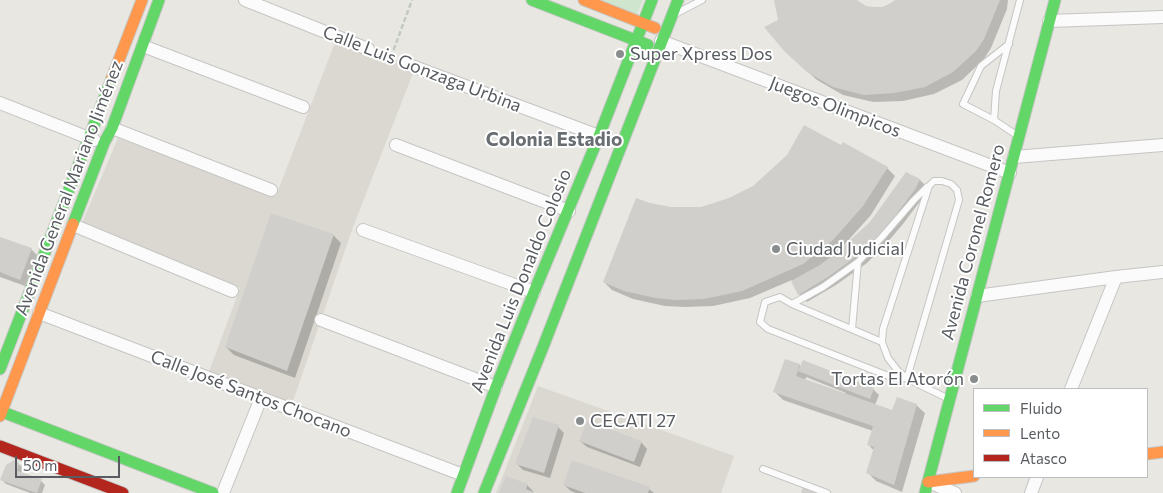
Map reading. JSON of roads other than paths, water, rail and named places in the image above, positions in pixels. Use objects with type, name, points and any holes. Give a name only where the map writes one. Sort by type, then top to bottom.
[{"type":"main road","name":"Avenida General Mariano Jiménez","points":[[0,413],[104,143],[112,128],[159,0]]},
{"type":"main road","points":[[532,0],[637,41],[661,41]]},
{"type":"main road","points":[[584,0],[644,23],[661,41]]},
{"type":"main road","name":"Avenida Luis Donaldo Colosio","points":[[457,493],[496,387],[529,343],[534,292],[569,211],[652,0]]},
{"type":"main road","name":"Avenida Luis Donaldo Colosio","points":[[484,493],[529,343],[678,0]]},
{"type":"main road","name":"Avenida Coronel Romero","points":[[927,488],[1055,0]]},
{"type":"main road","name":"Avenida General Mariano Jiménez","points":[[0,370],[89,138],[137,1]]},
{"type":"main road","points":[[0,413],[213,493]]},
{"type":"main road","points":[[0,446],[123,493]]},
{"type":"main road","points":[[1148,454],[1163,452]]},
{"type":"main road","points":[[927,488],[973,476]]},
{"type":"street","name":"Calle Luis Gonzaga Urbina","points":[[245,0],[368,49]]},
{"type":"street","points":[[1050,21],[1163,17]]},
{"type":"street","name":"Juegos Olimpicos","points":[[661,41],[1010,173]]},
{"type":"street","points":[[143,46],[303,107]]},
{"type":"street","name":"Calle Luis Gonzaga Urbina","points":[[404,63],[599,136]]},
{"type":"street","points":[[0,103],[104,143]]},
{"type":"street","points":[[112,128],[271,190]]},
{"type":"street","points":[[396,144],[569,211]]},
{"type":"street","points":[[1014,157],[1163,145]]},
{"type":"street","points":[[73,225],[232,291]]},
{"type":"street","points":[[363,230],[534,292]]},
{"type":"street","points":[[977,296],[1163,272]]},
{"type":"street","points":[[1071,388],[1116,277]]},
{"type":"street","name":"Calle José Santos Chocano","points":[[39,313],[463,475]]},
{"type":"street","points":[[321,320],[496,387]]},
{"type":"street","points":[[223,493],[266,400]]},
{"type":"street","points":[[1031,493],[1037,478]]},
{"type":"street","points":[[927,488],[955,493]]},
{"type":"lane","points":[[672,16],[702,0]]},
{"type":"lane","points":[[994,120],[996,91],[1020,0]]},
{"type":"lane","points":[[1009,44],[981,66],[963,104],[1019,136]]},
{"type":"lane","points":[[792,304],[823,287],[858,262],[882,238],[914,200],[934,181],[951,184],[957,190],[959,200],[907,378]]},
{"type":"lane","points":[[929,186],[883,329],[882,342],[888,358],[898,371],[907,378],[950,400]]},
{"type":"lane","points":[[852,329],[858,262]]},
{"type":"lane","points":[[882,342],[792,304],[780,297],[765,302],[760,322],[768,329],[891,377],[907,378]]},
{"type":"lane","points":[[763,469],[827,493]]},
{"type":"place","name":"Super Xpress Dos","points":[[620,54]]},
{"type":"place","name":"Ciudad Judicial","points":[[776,249]]},
{"type":"place","name":"Tortas El Atorón","points":[[974,379]]},
{"type":"place","name":"CECATI 27","points":[[580,421]]},
{"type":"district","name":"Colonia Estadio","points":[[554,140]]}]
